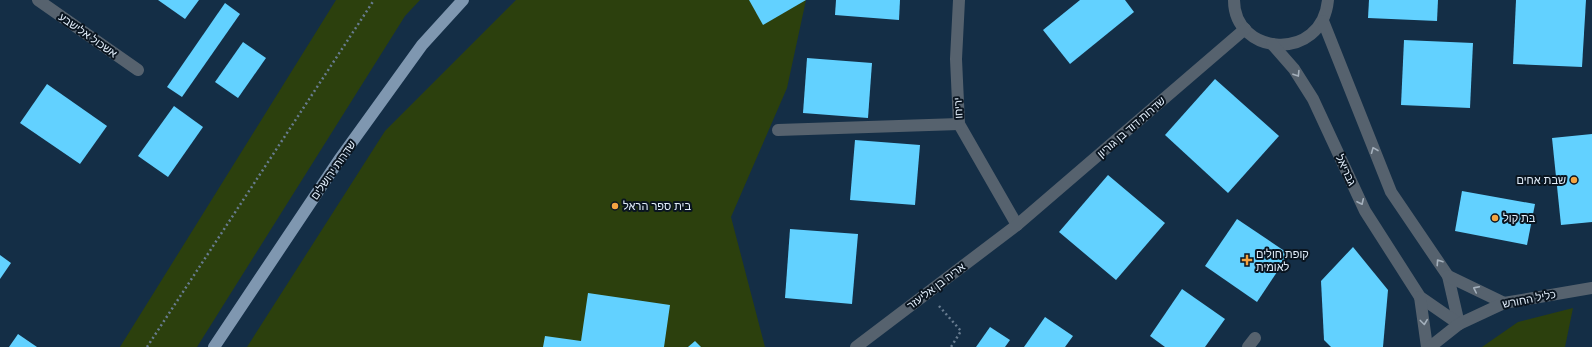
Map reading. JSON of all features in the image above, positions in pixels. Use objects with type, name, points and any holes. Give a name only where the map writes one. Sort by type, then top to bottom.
[{"type":"main road","name":"שדרות ירושלים","points":[[214,347],[339,160],[422,44],[463,0]]},
{"type":"street","name":"אשכול אלישבע","points":[[38,0],[138,70]]},
{"type":"street","name":"יריחו","points":[[959,0],[956,59],[959,124],[1017,225]]},
{"type":"street","points":[[1234,0],[1237,17],[1245,29],[1257,39],[1272,44],[1287,45],[1302,41],[1314,32],[1323,21],[1327,10],[1328,0]]},
{"type":"street","points":[[1323,21],[1392,192],[1448,276],[1460,324]]},
{"type":"street","name":"שדרות דוד בן גוריון","points":[[1017,225],[1245,29]]},
{"type":"street","name":"גבריאל","points":[[1272,44],[1294,69],[1313,99],[1365,211],[1420,297],[1460,324]]},
{"type":"street","points":[[778,130],[959,124]]},
{"type":"street","name":"אריה בן אליעזר","points":[[856,347],[1017,225]]},
{"type":"street","points":[[1448,276],[1504,303]]},
{"type":"street","name":"כליל החורש","points":[[1428,347],[1460,324],[1504,303],[1592,288]]},
{"type":"street","name":"גבריאל","points":[[1420,297],[1428,347]]},
{"type":"path","points":[[147,347],[374,0]]},
{"type":"path","points":[[928,292],[961,331],[951,347]]},
{"type":"green space","points":[[336,0],[420,0],[405,16],[197,347],[120,347]]},
{"type":"green space","points":[[516,0],[806,0],[787,88],[731,217],[765,347],[247,347],[385,131]]},
{"type":"green space","points":[[1573,308],[1565,347],[1482,347],[1518,322]]},
{"type":"building","points":[[158,0],[199,0],[185,19]]},
{"type":"building","points":[[749,0],[806,0],[763,25]]},
{"type":"building","points":[[836,0],[900,0],[899,20],[835,15]]},
{"type":"building","points":[[1080,0],[1125,0],[1134,12],[1070,64],[1043,30]]},
{"type":"building","points":[[1369,0],[1438,0],[1437,21],[1368,18]]},
{"type":"building","points":[[1516,0],[1586,0],[1582,67],[1513,64]]},
{"type":"building","points":[[225,3],[240,14],[182,97],[167,87]]},
{"type":"building","points":[[1404,40],[1473,43],[1470,108],[1401,105]]},
{"type":"building","points":[[243,42],[266,58],[238,98],[215,82]]},
{"type":"building","points":[[807,58],[872,63],[868,118],[803,113]]},
{"type":"building","points":[[1215,79],[1279,136],[1228,193],[1165,135]]},
{"type":"building","points":[[47,84],[107,126],[80,164],[20,123]]},
{"type":"building","points":[[174,106],[203,127],[168,177],[138,156]]},
{"type":"building","name":"שבת אחים","points":[[1592,134],[1592,222],[1561,225],[1552,138]]},
{"type":"building","points":[[855,140],[920,145],[915,205],[850,200]]},
{"type":"building","points":[[1108,175],[1165,223],[1116,280],[1059,232]]},
{"type":"building","name":"בת קול","points":[[1462,191],[1535,204],[1527,245],[1455,231]]},
{"type":"building","name":"קופת חולים לאומית","points":[[1237,219],[1289,254],[1257,302],[1205,266]]},
{"type":"building","points":[[790,229],[858,234],[852,304],[785,298]]},
{"type":"building","points":[[1353,247],[1388,290],[1383,347],[1331,347],[1324,340],[1321,281]]},
{"type":"building","points":[[0,255],[11,263],[0,279]]},
{"type":"building","points":[[1182,289],[1225,319],[1205,347],[1165,347],[1150,336]]},
{"type":"building","points":[[588,293],[670,305],[664,347],[543,347],[545,336],[581,341]]},
{"type":"building","points":[[1045,317],[1073,336],[1065,347],[1024,347]]},
{"type":"building","points":[[990,327],[1010,340],[1005,347],[976,347]]},
{"type":"building","points":[[18,334],[37,347],[9,347]]},
{"type":"building","points":[[695,341],[701,347],[688,347]]},
{"type":"place","name":"שבת אחים","points":[[1574,180]]},
{"type":"place","name":"בית ספר הראל","points":[[615,206]]},
{"type":"place","name":"בת קול","points":[[1495,218]]},
{"type":"place","name":"קופת חולים לאומית","points":[[1247,260]]}]
